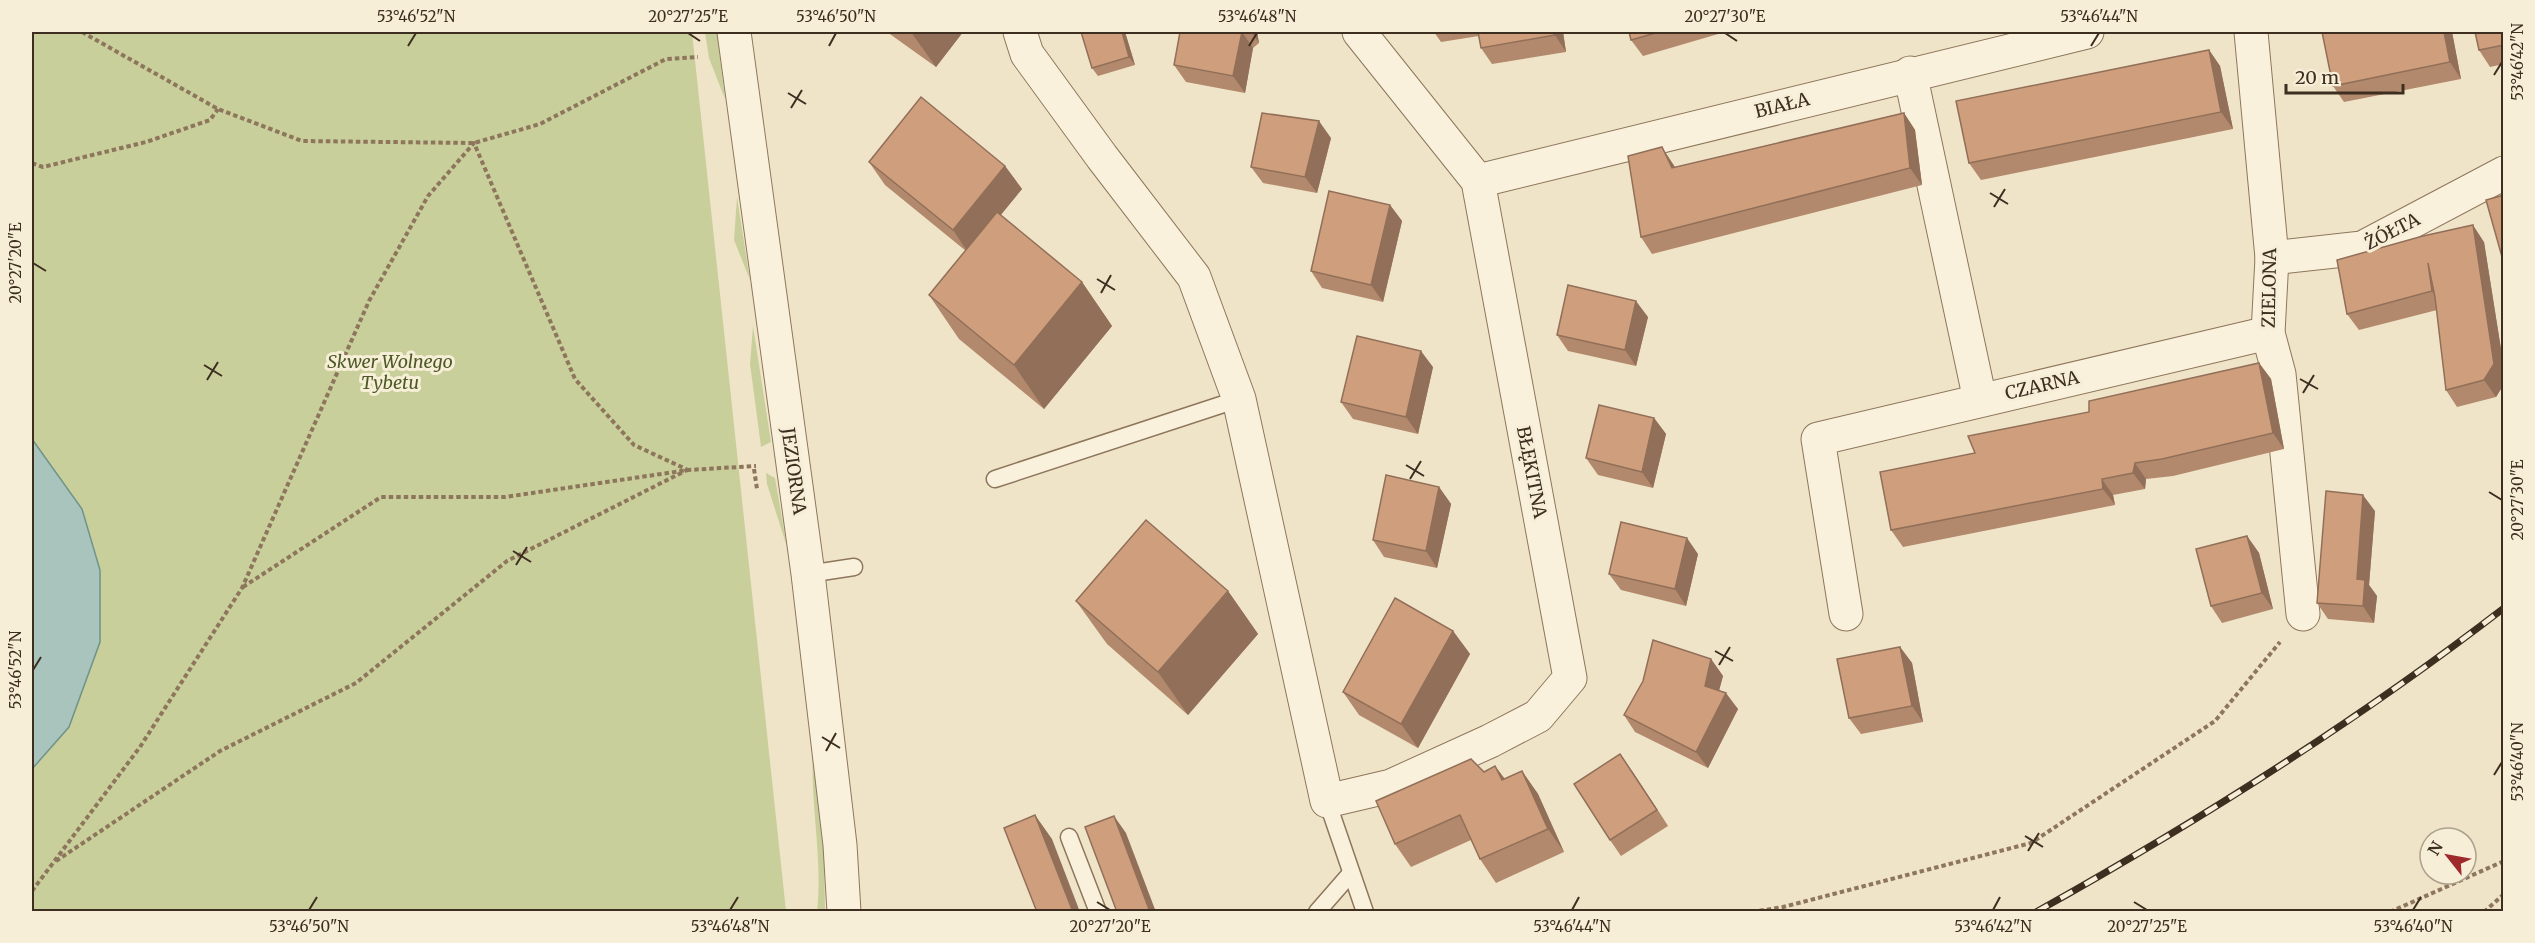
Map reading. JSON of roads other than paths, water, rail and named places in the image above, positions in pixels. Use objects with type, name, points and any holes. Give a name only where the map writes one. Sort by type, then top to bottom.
[{"type":"street","name":"JEZIORNA","points":[[734,32],[808,574],[840,845],[844,912]]},
{"type":"street","points":[[1020,32],[1028,54],[1102,157],[1194,277],[1239,399],[1327,801]]},
{"type":"street","name":"BŁĘKITNA","points":[[1327,801],[1391,786],[1519,726],[1538,716],[1570,678],[1478,181],[1359,32]]},
{"type":"street","name":"BIAŁA","points":[[1478,181],[1910,73],[2087,32]]},
{"type":"street","name":"ZIELONA","points":[[2251,32],[2272,258],[2268,333],[2279,374],[2303,614]]},
{"type":"street","points":[[1910,73],[1980,400]]},
{"type":"street","name":"ŻÓŁTA","points":[[2272,258],[2362,248],[2504,173]]},
{"type":"street","name":"CZARNA","points":[[1846,614],[1818,439],[2268,333]]},
{"type":"lane","points":[[995,479],[1239,399]]},
{"type":"lane","points":[[808,574],[854,567]]},
{"type":"lane","points":[[1327,801],[1365,912]]},
{"type":"lane","points":[[1069,837],[1098,912]]},
{"type":"lane","points":[[1317,912],[1351,873]]},
{"type":"water","points":[[32,439],[82,509],[100,570],[100,642],[69,727],[32,769]]},
{"type":"railway","points":[[2036,912],[2157,842],[2276,769],[2391,691],[2504,608]]},
{"type":"park label","name":"Skwer Wolnego Tybetu","points":[[390,371]]}]
